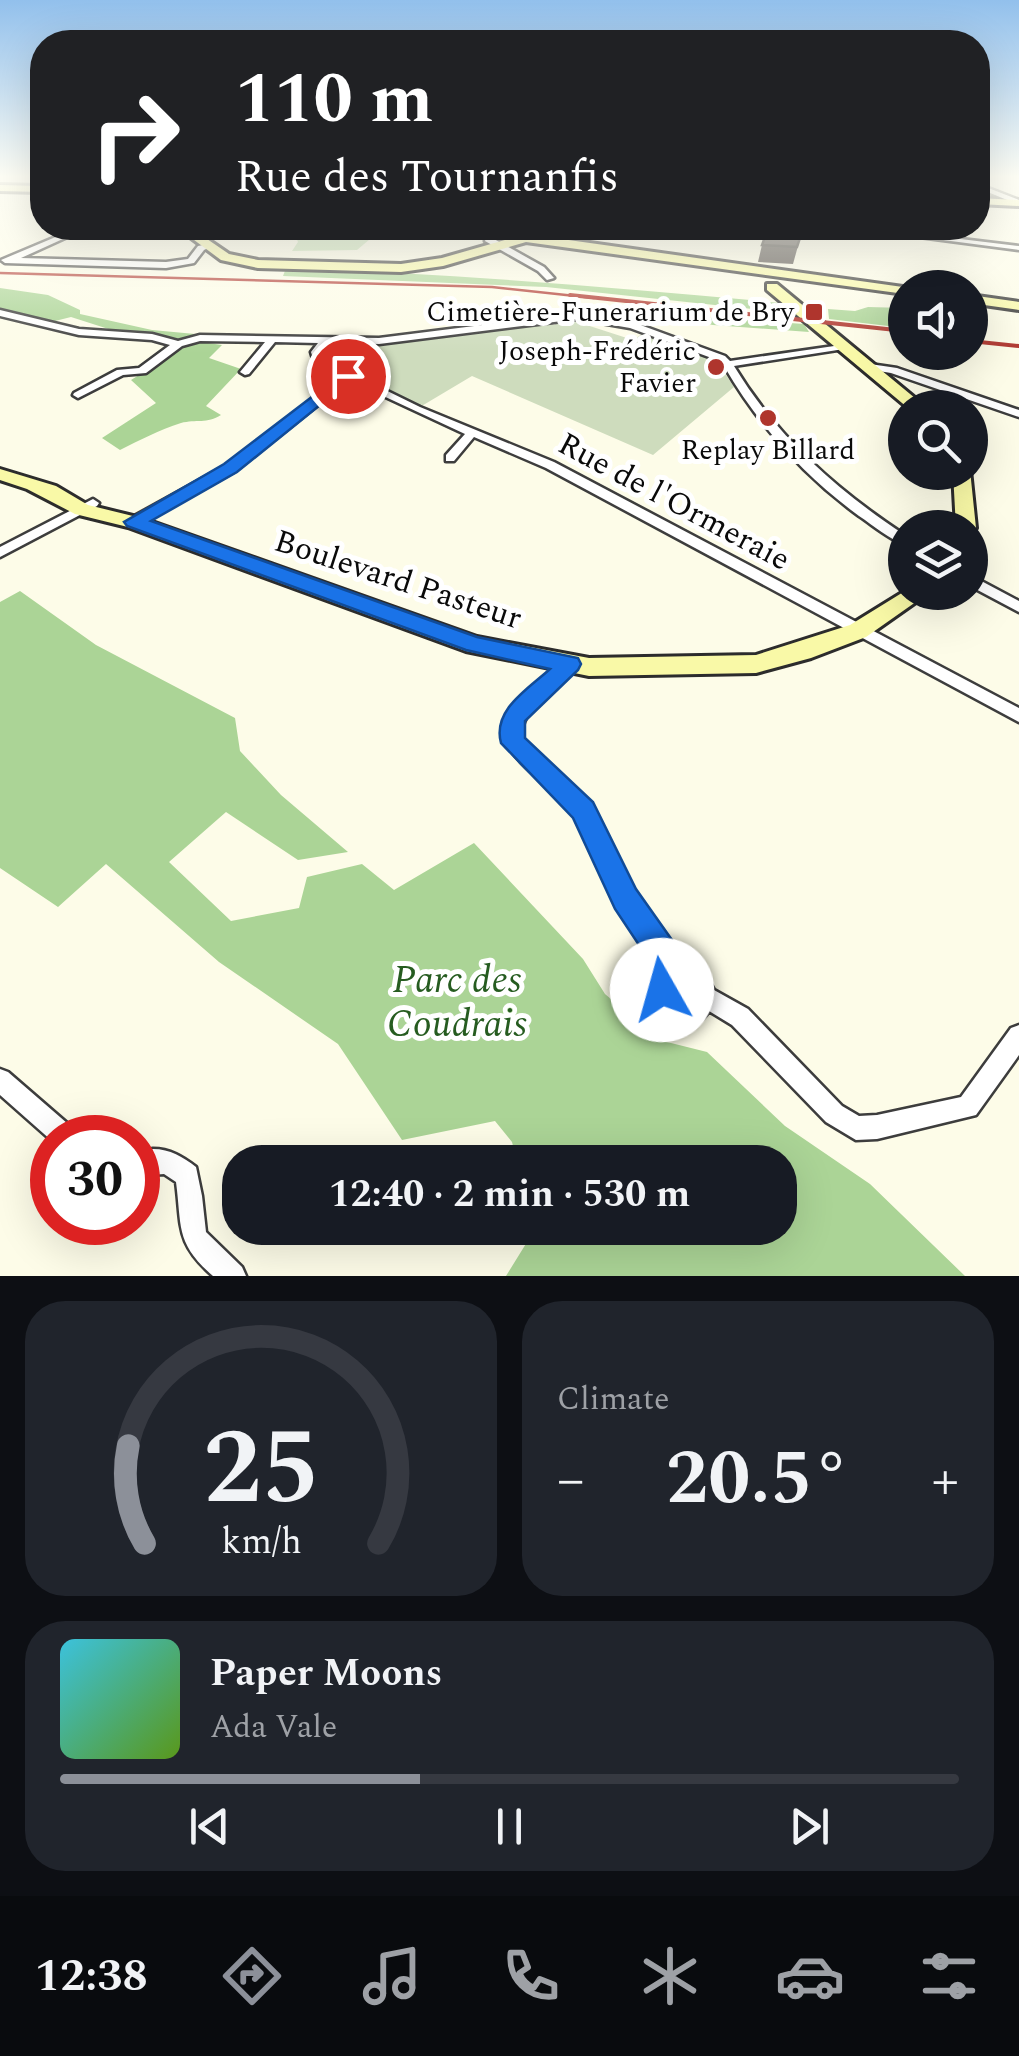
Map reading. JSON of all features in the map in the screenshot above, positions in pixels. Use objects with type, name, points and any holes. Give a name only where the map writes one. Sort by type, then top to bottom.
[{"type":"main road","points":[[200,240],[225,257],[269,265],[401,268],[443,262],[492,240]]},
{"type":"main road","points":[[547,240],[774,278],[844,346],[897,390]]},
{"type":"main road","points":[[702,263],[752,282],[810,276],[888,287]]},
{"type":"main road","points":[[988,302],[1019,306]]},
{"type":"main road","name":"Boulevard Pasteur","points":[[0,474],[474,644],[569,664],[638,668],[756,664],[852,628],[888,609]]},
{"type":"main road","name":"Boulevard Pasteur","points":[[852,628],[888,602]]},
{"type":"street","points":[[3,260],[53,240]]},
{"type":"street","points":[[496,240],[541,268],[550,278]]},
{"type":"street","points":[[953,240],[1019,248]]},
{"type":"street","points":[[3,260],[138,267],[191,261],[200,248],[208,246]]},
{"type":"street","points":[[0,312],[68,330],[152,337],[178,344]]},
{"type":"street","points":[[78,395],[122,372],[142,371],[178,344],[200,338],[395,340],[588,316],[632,326],[728,364],[844,346]]},
{"type":"street","points":[[245,372],[272,340]]},
{"type":"street","name":"Rue de l'Ormeraie","points":[[325,341],[316,357],[348,376],[550,464],[1019,716]]},
{"type":"street","points":[[728,364],[770,428],[810,473],[888,530]]},
{"type":"street","points":[[870,367],[893,370],[1019,414]]},
{"type":"street","points":[[134,522],[231,468],[348,376]]},
{"type":"street","points":[[450,458],[472,433]]},
{"type":"street","points":[[0,553],[88,506]]},
{"type":"street","points":[[988,590],[1019,606]]},
{"type":"street","points":[[569,664],[514,716],[510,730],[514,743],[583,810],[626,899],[666,958],[669,978],[662,990],[663,999],[674,1013],[695,1015],[704,1005],[704,996]]},
{"type":"street","points":[[669,978],[684,974],[693,978],[704,996],[740,1017],[834,1114],[856,1128],[968,1107],[1019,1036]]},
{"type":"street","points":[[0,1080],[40,1115]]},
{"type":"street","points":[[160,1159],[170,1160],[188,1176],[190,1230],[199,1248],[233,1276]]},
{"type":"green space","points":[[369,240],[357,250],[292,251],[298,242]]},
{"type":"green space","points":[[286,268],[472,277],[719,297],[781,303],[789,313],[546,287],[283,276]]},
{"type":"green space","points":[[0,288],[48,295],[80,310],[80,314],[152,330],[206,335],[174,339],[121,333],[71,317],[47,323],[0,311]]},
{"type":"green space","points":[[577,308],[804,324],[809,332],[713,325],[643,314],[578,311],[514,318],[511,314]]},
{"type":"green space","points":[[888,308],[888,326],[829,319],[828,309]]},
{"type":"green space","points":[[565,318],[633,340],[642,334],[716,360],[734,387],[653,455],[472,376],[420,407],[330,361],[324,354],[332,346],[346,343],[409,341],[546,322],[554,325]]},
{"type":"green space","points":[[194,341],[222,345],[209,358],[241,369],[206,406],[221,415],[173,426],[120,450],[102,438],[156,403],[131,380]]},
{"type":"green space","name":"Parc des Coudrais","points":[[20,591],[96,645],[235,718],[240,751],[281,795],[348,852],[298,860],[226,812],[169,862],[231,921],[299,908],[307,877],[362,864],[394,890],[474,843],[583,959],[605,994],[659,1040],[707,1052],[785,1126],[870,1184],[965,1276],[506,1276],[525,1245],[797,1245],[797,1145],[513,1145],[495,1121],[402,1140],[338,1044],[219,962],[106,864],[58,907],[0,868],[0,602]]},
{"type":"building","points":[[764,240],[799,240],[797,247],[762,245]]},
{"type":"railway","points":[[0,273],[492,287],[594,298]]},
{"type":"railway","points":[[570,295],[888,329]]},
{"type":"railway","points":[[988,343],[1019,346]]},
{"type":"place","name":"Cimetière-Funerarium de Bry","points":[[814,312]]},
{"type":"place","name":"Joseph-Frédéric Favier","points":[[716,367]]},
{"type":"place","name":"Replay Billard","points":[[768,418]]},
{"type":"route","points":[[348,376],[231,468],[134,522],[474,644],[569,664],[514,716],[510,730],[514,743],[583,810],[626,899],[666,958],[669,978],[662,990]]}]
